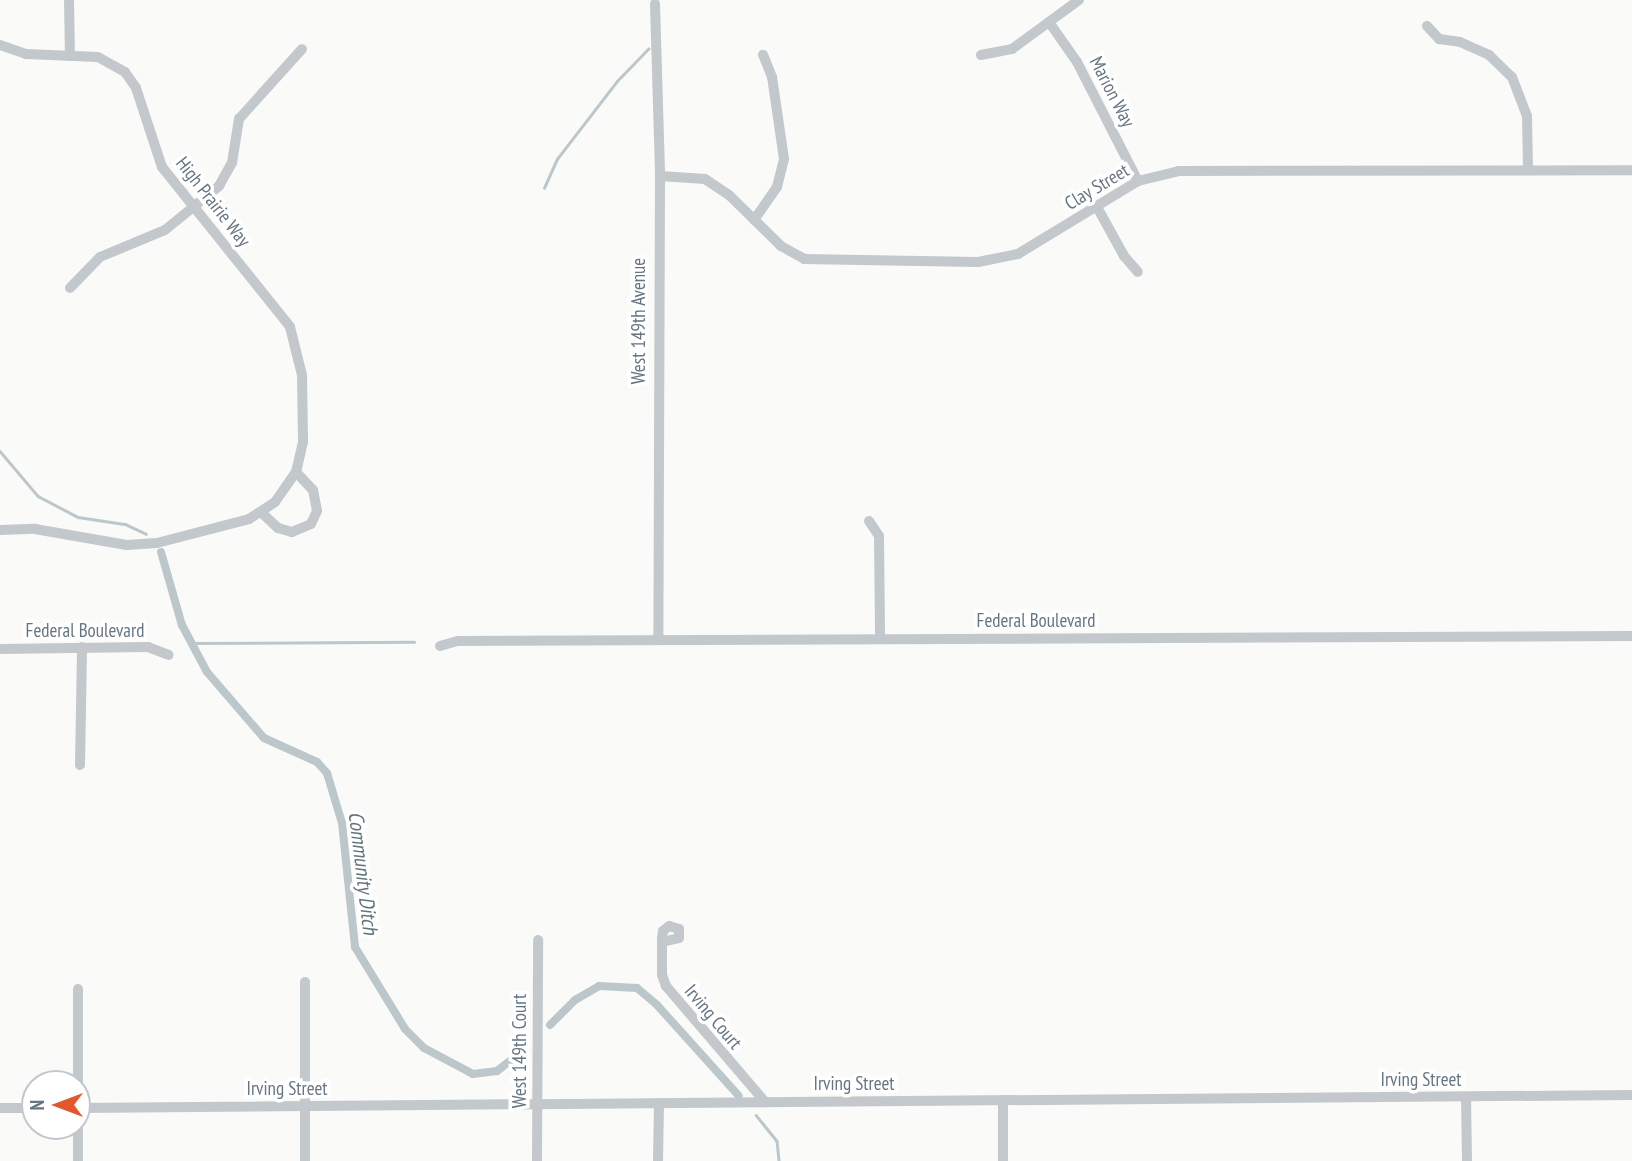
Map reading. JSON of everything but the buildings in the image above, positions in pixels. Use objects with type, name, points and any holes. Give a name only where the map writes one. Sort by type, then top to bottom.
[{"type":"street","points":[[69,0],[69,56]]},
{"type":"street","points":[[981,55],[1012,49],[1079,0]]},
{"type":"street","name":"West 149th Avenue","points":[[655,4],[660,176],[658,640]]},
{"type":"street","name":"Marion Way","points":[[1049,22],[1077,62],[1139,181]]},
{"type":"street","points":[[1427,26],[1439,39],[1460,41],[1489,54],[1512,77],[1527,116],[1528,170]]},
{"type":"street","name":"High Prairie Way","points":[[0,45],[26,54],[98,57],[125,72],[136,88],[162,167],[282,314],[296,341],[301,366],[303,442],[296,472],[283,493],[261,512],[237,523],[142,545],[35,529],[0,530]]},
{"type":"street","points":[[70,288],[109,251],[155,236],[193,207],[226,176],[236,128],[245,110],[302,49]]},
{"type":"street","points":[[754,220],[777,187],[784,159],[772,77],[763,55]]},
{"type":"street","name":"Clay Street","points":[[660,176],[705,179],[787,251],[813,261],[978,262],[1018,254],[1139,181],[1179,171],[1632,170]]},
{"type":"street","points":[[1097,207],[1124,257],[1138,272]]},
{"type":"street","points":[[261,512],[285,531],[300,531],[311,524],[317,511],[316,496],[296,472]]},
{"type":"street","points":[[869,521],[880,536],[880,639]]},
{"type":"street","name":"Federal Boulevard","points":[[440,646],[458,641],[1632,636]]},
{"type":"street","points":[[80,765],[82,647]]},
{"type":"street","name":"Federal Boulevard","points":[[0,649],[148,647],[169,655]]},
{"type":"street","name":"West 149th Court","points":[[537,1161],[538,940]]},
{"type":"street","name":"Irving Court","points":[[662,942],[666,986],[765,1102]]},
{"type":"street","points":[[305,982],[305,1161]]},
{"type":"street","points":[[77,1070],[78,989]]},
{"type":"street","name":"Irving Street","points":[[91,1108],[1632,1095]]},
{"type":"street","points":[[1466,1097],[1467,1161]]},
{"type":"street","points":[[1003,1100],[1003,1161]]},
{"type":"street","points":[[658,1161],[659,1103]]},
{"type":"street","points":[[0,1108],[21,1108]]},
{"type":"street","points":[[78,1140],[78,1161]]},
{"type":"waterway","points":[[544,188],[557,159],[617,81],[648,49]]},
{"type":"waterway","name":"Community Ditch","points":[[0,451],[38,496],[78,517],[125,524],[146,534]]},
{"type":"waterway","name":"Community Ditch","points":[[161,552],[182,625],[207,672],[264,738],[317,762],[327,773],[342,823],[355,947],[405,1029],[424,1048],[473,1074],[497,1071],[524,1050]]},
{"type":"waterway","points":[[190,643],[414,642]]},
{"type":"waterway","name":"Community Ditch","points":[[550,1025],[575,1000],[599,986],[637,988],[657,1005],[739,1096]]},
{"type":"waterway","name":"Community Ditch","points":[[756,1115],[777,1141],[779,1161]]}]
